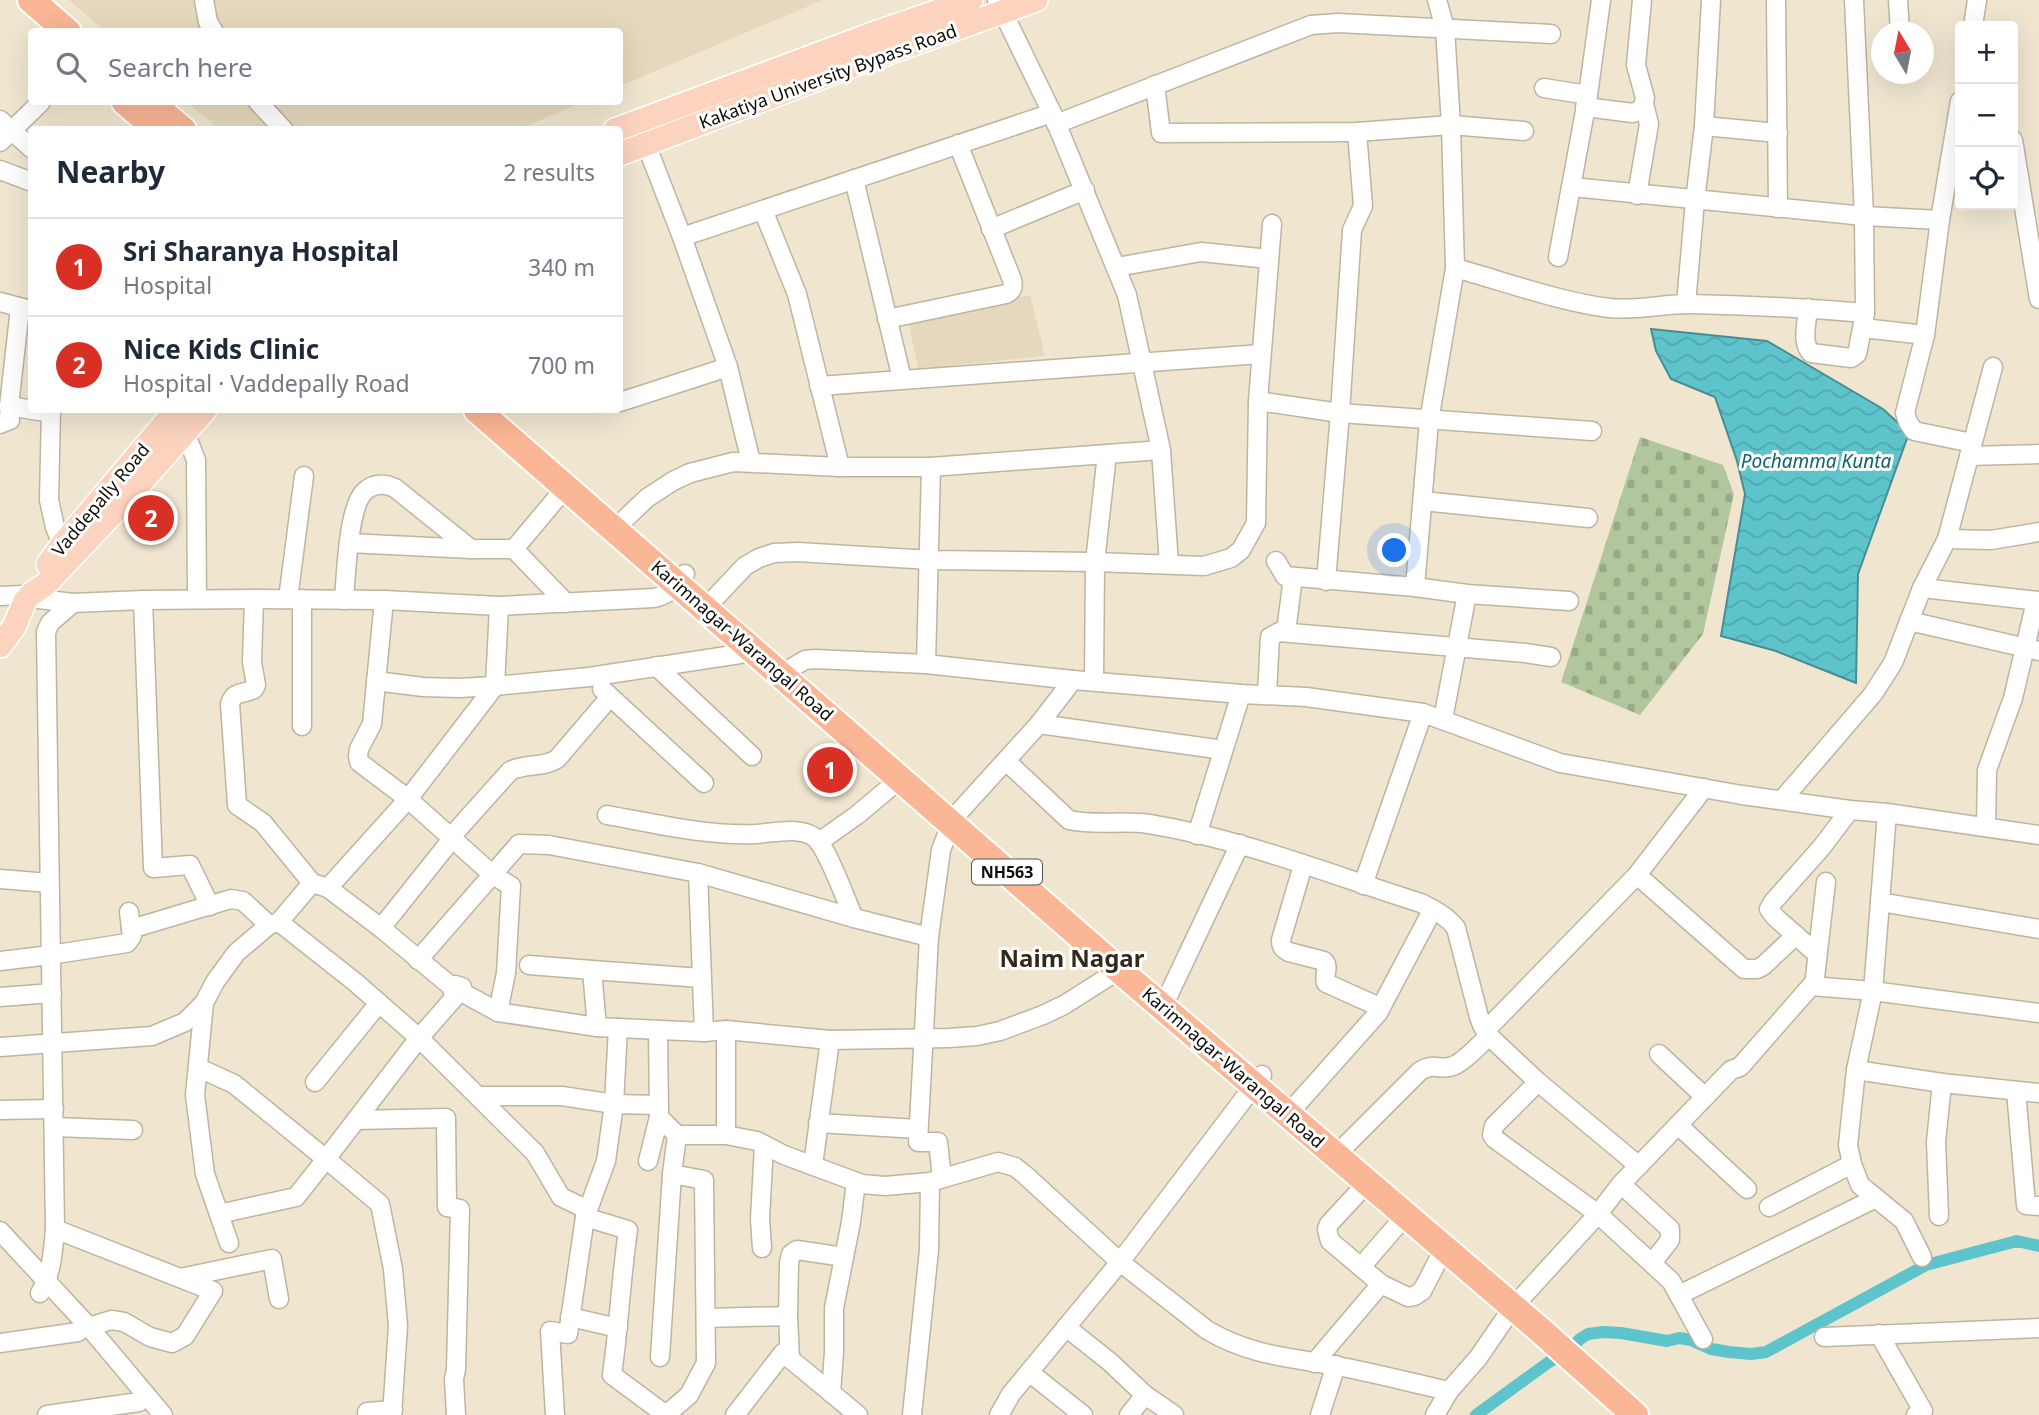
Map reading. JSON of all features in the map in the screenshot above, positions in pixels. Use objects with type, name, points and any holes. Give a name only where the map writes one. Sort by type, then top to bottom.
[{"type":"highway","points":[[9,0],[40,28]]},
{"type":"highway","points":[[31,0],[63,28]]},
{"type":"highway","points":[[129,105],[153,126]]},
{"type":"highway","points":[[154,105],[178,126]]},
{"type":"highway","name":"Karimnagar-Warangal Road","points":[[480,413],[566,487],[681,579],[714,599],[793,667],[955,818],[1125,966],[1258,1080],[1297,1104],[1345,1146],[1627,1406]]},
{"type":"highway","name":"Karimnagar-Warangal Road","points":[[505,413],[624,520],[750,648],[900,779],[955,818]]},
{"type":"highway","name":"Karimnagar-Warangal Road","points":[[1125,966],[1168,996],[1405,1216],[1517,1304]]},
{"type":"main road","name":"Kakatiya University Bypass Road","points":[[623,127],[971,0]]},
{"type":"main road","name":"Kakatiya University Bypass Road","points":[[623,153],[857,64],[1000,6],[1036,0]]},
{"type":"main road","name":"Vaddepally Road","points":[[22,596],[173,413]]},
{"type":"main road","points":[[0,615],[22,596],[46,584],[202,413]]},
{"type":"main road","points":[[0,646],[14,627],[22,596]]},
{"type":"street","points":[[204,0],[212,28]]},
{"type":"street","points":[[1415,587],[1429,421],[1455,268],[1445,28],[1437,0]]},
{"type":"street","points":[[1558,257],[1587,101],[1601,0]]},
{"type":"street","points":[[1637,195],[1649,124],[1636,65],[1642,0]]},
{"type":"street","points":[[1686,304],[1704,126],[1710,0]]},
{"type":"street","points":[[1776,0],[1778,208]]},
{"type":"street","points":[[1808,309],[1805,342],[1807,350],[1811,353],[1854,357],[1859,350],[1864,321],[1864,216],[1854,0]]},
{"type":"street","points":[[1898,0],[1899,21]]},
{"type":"street","points":[[1974,21],[1977,0]]},
{"type":"street","points":[[1000,6],[1054,119],[1127,295],[1161,450],[1169,564]]},
{"type":"street","points":[[682,237],[958,145],[1054,119],[1155,85],[1311,25],[1338,23],[1551,34]]},
{"type":"street","points":[[1155,85],[1161,133],[1356,132],[1451,125],[1524,131]]},
{"type":"street","points":[[1544,88],[1633,113],[1642,109],[1644,104]]},
{"type":"street","points":[[28,146],[4,131],[37,105]]},
{"type":"street","points":[[261,105],[280,126]]},
{"type":"street","points":[[1704,126],[1779,133]]},
{"type":"street","points":[[1326,580],[1352,230],[1363,206],[1356,132]]},
{"type":"street","points":[[1955,134],[1940,220],[1925,335],[1905,413],[1914,431],[1970,450],[2039,454]]},
{"type":"street","points":[[646,145],[728,367],[751,461]]},
{"type":"street","points":[[887,319],[1010,292],[1014,284],[958,145]]},
{"type":"street","points":[[2014,147],[2039,299]]},
{"type":"street","points":[[2,176],[28,181]]},
{"type":"street","points":[[854,179],[902,379]]},
{"type":"street","points":[[1572,187],[1695,201],[1940,220]]},
{"type":"street","points":[[991,229],[1085,190]]},
{"type":"street","points":[[764,210],[797,294],[841,467]]},
{"type":"street","points":[[714,599],[745,566],[774,553],[930,560],[1204,566],[1231,558],[1241,550],[1256,523],[1258,401],[1272,223]]},
{"type":"street","points":[[1117,267],[1201,252],[1269,259]]},
{"type":"street","points":[[1455,268],[1606,307],[1622,309],[1686,304],[1808,309],[1925,335]]},
{"type":"street","points":[[0,302],[26,309],[9,406],[10,420],[0,424]]},
{"type":"street","points":[[819,386],[1261,354]]},
{"type":"street","points":[[623,401],[728,367]]},
{"type":"street","points":[[1782,800],[1884,680],[1893,663],[1922,588],[1947,539],[1993,367]]},
{"type":"street","points":[[1258,401],[1340,414],[1592,431]]},
{"type":"street","points":[[9,406],[28,408]]},
{"type":"street","points":[[51,413],[49,500],[62,545]]},
{"type":"street","points":[[185,432],[196,460],[197,599]]},
{"type":"street","points":[[624,520],[647,498],[690,473],[733,462],[841,467],[931,467],[1161,450]]},
{"type":"street","points":[[1094,681],[1096,562],[1107,454]]},
{"type":"street","points":[[926,664],[931,467]]},
{"type":"street","points":[[302,726],[295,599],[304,476]]},
{"type":"street","points":[[344,600],[349,543],[359,498],[374,485],[385,484],[404,494],[471,550]]},
{"type":"street","points":[[514,549],[566,487]]},
{"type":"street","points":[[1423,501],[1588,518]]},
{"type":"street","points":[[1947,539],[1992,540],[2039,532]]},
{"type":"street","points":[[349,543],[471,550],[514,549],[566,603]]},
{"type":"street","points":[[1276,561],[1285,576],[1569,601]]},
{"type":"street","points":[[1286,632],[1293,577]]},
{"type":"street","points":[[22,596],[73,603],[295,599],[499,606],[654,598],[664,596],[681,579]]},
{"type":"street","points":[[1922,588],[2038,601],[2032,649],[1987,770],[1986,827]]},
{"type":"street","points":[[1443,719],[1467,594]]},
{"type":"street","points":[[254,599],[252,662],[256,685],[250,692],[236,694],[230,704],[235,801],[239,808],[263,824],[320,886],[381,928],[418,960],[498,1012],[597,1027],[704,1032],[726,1030],[830,1040],[977,1036],[1000,1031],[1064,1005],[1125,966]]},
{"type":"street","points":[[143,600],[153,869],[190,865],[211,906]]},
{"type":"street","points":[[384,600],[372,724],[359,749],[359,762],[408,799],[493,875],[511,886],[506,973],[498,1012]]},
{"type":"street","points":[[43,1288],[52,1262],[55,1229],[46,632],[50,623],[73,603]]},
{"type":"street","points":[[0,1047],[152,1036],[185,1023],[204,1003],[236,953],[320,886],[408,799],[495,686],[499,606]]},
{"type":"street","points":[[1909,621],[2032,649]]},
{"type":"street","points":[[1267,694],[1270,637],[1286,632],[1551,657]]},
{"type":"street","points":[[376,681],[423,687],[495,686],[589,677],[740,654],[750,648]]},
{"type":"street","points":[[793,667],[805,660],[815,659],[926,664],[1073,680],[1306,697],[1423,713],[1560,763],[1782,800],[2039,835]]},
{"type":"street","points":[[656,666],[752,756]]},
{"type":"street","points":[[589,677],[704,783]]},
{"type":"street","points":[[912,1415],[939,1143],[918,1142],[918,1129],[929,937],[941,850],[955,818],[1039,724],[1073,680]]},
{"type":"street","points":[[1197,835],[1241,694]]},
{"type":"street","points":[[381,928],[451,839],[510,771],[557,759],[610,697]]},
{"type":"street","points":[[1363,885],[1423,713]]},
{"type":"street","points":[[1039,724],[1223,750]]},
{"type":"street","points":[[1006,761],[1069,820],[1083,823],[1148,824],[1240,844],[1433,909],[1450,920],[1456,928],[1479,1017],[1487,1034],[1538,1082],[1639,1166]]},
{"type":"street","points":[[819,842],[900,779]]},
{"type":"street","points":[[1345,1146],[1420,1071],[1431,1066],[1457,1065],[1637,875],[1704,788]]},
{"type":"street","points":[[1817,954],[1769,909],[1850,810]]},
{"type":"street","points":[[1887,813],[1873,991],[1856,1070],[1848,1145],[1860,1185],[1904,1222],[1922,1257]]},
{"type":"street","points":[[607,815],[713,834],[803,832],[819,842],[854,918]]},
{"type":"street","points":[[418,960],[519,844],[549,845],[698,873],[929,937]]},
{"type":"street","points":[[1168,996],[1240,844]]},
{"type":"street","points":[[1303,865],[1281,940],[1283,949],[1324,961],[1326,984],[1375,1005],[1378,1013]]},
{"type":"street","points":[[698,873],[704,1032]]},
{"type":"street","points":[[1637,875],[1744,969],[1763,966],[1796,935]]},
{"type":"street","points":[[0,879],[49,883]]},
{"type":"street","points":[[1814,986],[1826,882]]},
{"type":"street","points":[[0,961],[127,943],[131,940],[130,921],[211,906],[231,899],[238,899],[274,923],[355,982],[419,1038],[535,1153],[561,1197],[586,1213],[628,1230],[612,1375],[666,1415],[688,1395],[706,1363],[704,1180],[672,1174]]},
{"type":"street","points":[[1881,902],[2039,929]]},
{"type":"street","points":[[1297,1104],[1378,1013],[1433,909]]},
{"type":"street","points":[[529,965],[701,978]]},
{"type":"street","points":[[592,970],[597,1027]]},
{"type":"street","points":[[1435,1415],[1449,1391],[1478,1358],[1517,1304],[1598,1214],[1621,1184],[1731,1070],[1740,1067],[1811,986],[1873,991],[2039,1013]]},
{"type":"street","points":[[219,1214],[296,1197],[461,988]]},
{"type":"street","points":[[0,997],[52,993]]},
{"type":"street","points":[[204,1003],[195,1096],[205,1174],[229,1243]]},
{"type":"street","points":[[314,1082],[379,1003]]},
{"type":"street","points":[[555,1415],[550,1331],[568,1334],[586,1213],[606,1161],[614,1104],[618,1028]]},
{"type":"street","points":[[648,1161],[659,1111],[658,1030]]},
{"type":"street","points":[[726,1030],[726,1135]]},
{"type":"street","points":[[813,1165],[830,1040]]},
{"type":"street","points":[[1659,1054],[1705,1097]]},
{"type":"street","points":[[199,1069],[234,1084],[380,1204],[393,1269],[398,1326],[392,1413],[367,1412]]},
{"type":"street","points":[[1856,1070],[1942,1083],[2039,1093]]},
{"type":"street","points":[[999,1415],[1011,1394],[1120,1262],[1258,1080]]},
{"type":"street","points":[[1538,1082],[1494,1126],[1492,1135],[1598,1214],[1671,1281],[1703,1339]]},
{"type":"street","points":[[1939,1216],[1936,1142],[1942,1083]]},
{"type":"street","points":[[2016,1091],[2026,1205],[2039,1206]]},
{"type":"street","points":[[478,1097],[562,1096],[659,1111],[677,1135],[660,1357]]},
{"type":"street","points":[[0,1110],[134,1130]]},
{"type":"street","points":[[356,1121],[446,1118],[447,1207],[460,1209],[454,1379],[456,1415]]},
{"type":"street","points":[[818,1123],[918,1129]]},
{"type":"street","points":[[1678,1125],[1747,1189]]},
{"type":"street","points":[[677,1135],[726,1135],[757,1141],[783,1155],[856,1182],[885,1186],[936,1180],[991,1163],[1005,1162],[1015,1167],[1120,1262],[1207,1331],[1220,1338],[1257,1352],[1336,1365],[1449,1391]]},
{"type":"street","points":[[762,1248],[760,1219],[764,1145]]},
{"type":"street","points":[[1769,1207],[1852,1164]]},
{"type":"street","points":[[831,1393],[834,1308],[856,1182]]},
{"type":"street","points":[[1367,1183],[1329,1224],[1327,1230],[1330,1241],[1381,1284],[1408,1297],[1422,1291],[1444,1249]]},
{"type":"street","points":[[1621,1184],[1670,1228],[1670,1240],[1652,1263]]},
{"type":"street","points":[[1679,1295],[1876,1198]]},
{"type":"street","points":[[1361,1267],[1405,1216]]},
{"type":"street","points":[[0,1343],[83,1329],[110,1320],[124,1322],[150,1337],[172,1343],[185,1336],[213,1291],[55,1229]]},
{"type":"street","points":[[0,1231],[43,1288]]},
{"type":"street","points":[[0,1249],[43,1288],[163,1415]]},
{"type":"street","points":[[790,1359],[789,1263],[792,1254],[797,1250],[844,1256]]},
{"type":"street","points":[[180,1278],[272,1259],[279,1299]]},
{"type":"street","points":[[1314,1363],[1381,1284]]},
{"type":"street","points":[[706,1318],[788,1316]]},
{"type":"street","points":[[570,1317],[618,1328]]},
{"type":"street","points":[[1066,1327],[1110,1362],[1145,1395],[1174,1415]]},
{"type":"street","points":[[1824,1337],[2039,1328]]},
{"type":"street","points":[[83,1329],[145,1408]]},
{"type":"street","points":[[1879,1334],[1922,1414]]},
{"type":"street","points":[[735,1415],[783,1353],[858,1415]]},
{"type":"street","points":[[1321,1415],[1336,1365]]},
{"type":"street","points":[[1029,1372],[1083,1415]]},
{"type":"street","points":[[1129,1415],[1145,1395]]},
{"type":"street","points":[[47,1415],[145,1408]]},
{"type":"shaded area","points":[[69,0],[823,0],[623,85],[623,28],[102,28]]},
{"type":"shaded area","points":[[191,105],[576,105],[526,126],[215,126]]},
{"type":"shaded area","points":[[1030,295],[1045,356],[918,369],[908,319]]},
{"type":"green space","points":[[1640,437],[1723,465],[1734,494],[1703,634],[1640,715],[1561,682]]},
{"type":"water","name":"Pochamma Kunta","points":[[1651,329],[1767,341],[1883,409],[1909,433],[1858,574],[1856,683],[1776,651],[1721,636],[1745,494],[1737,461],[1715,397],[1671,379],[1656,351]]},
{"type":"waterway","points":[[1476,1415],[1588,1334],[1621,1333],[1667,1341],[1679,1338],[1729,1352],[1766,1352],[1926,1265],[2017,1241],[2039,1246]]},
{"type":"place","name":"Nice Kids Clinic","points":[[151,518]]},
{"type":"place","name":"Sri Sharanya Hospital","points":[[830,770]]},
{"type":"district","name":"Naim Nagar","points":[[1072,959]]}]
